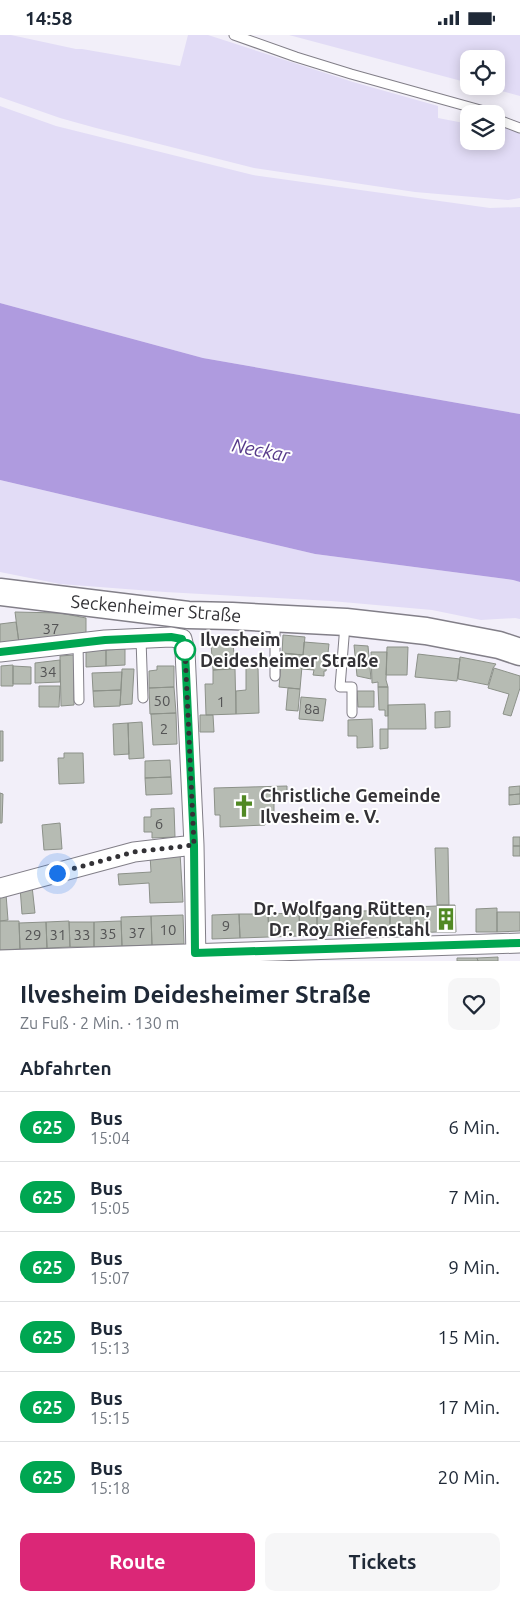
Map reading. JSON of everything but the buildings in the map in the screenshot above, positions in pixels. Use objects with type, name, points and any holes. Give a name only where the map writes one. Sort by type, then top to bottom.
[{"type":"main road","name":"Seckenheimer Straße","points":[[0,592],[188,615],[346,622],[426,631],[498,645],[520,652]]},
{"type":"street","points":[[0,652],[116,637],[141,639],[171,637],[182,639],[185,651],[194,845],[195,957]]},
{"type":"street","points":[[0,888],[134,852],[194,845]]},
{"type":"street","points":[[0,959],[195,957],[520,943]]},
{"type":"lane","points":[[234,35],[314,63],[463,105]]},
{"type":"lane","points":[[505,122],[520,128]]},
{"type":"lane","points":[[275,618],[275,676]]},
{"type":"lane","points":[[346,622],[340,687],[352,687],[352,713]]},
{"type":"lane","points":[[141,639],[142,698]]},
{"type":"lane","points":[[78,643],[79,700]]},
{"type":"shaded area","points":[[0,35],[11,35],[76,49],[180,66],[188,35],[208,35],[353,82],[438,106],[438,118],[460,122],[460,150],[505,150],[505,127],[520,133],[520,198],[508,200],[415,192],[254,168],[60,118],[0,97]]},
{"type":"shaded area","points":[[289,35],[520,35],[520,96],[505,92],[505,50],[460,50],[460,81]]},
{"type":"shaded area","points":[[0,106],[56,126],[253,175],[490,208],[520,207],[520,414],[203,358],[0,303]]},
{"type":"shaded area","points":[[0,480],[315,554],[513,580],[520,582],[520,619],[481,620],[432,610],[331,601],[60,584],[0,572]]},
{"type":"water","name":"Neckar","points":[[0,303],[203,358],[520,414],[520,582],[315,554],[0,480]]},
{"type":"bus line","name":"625","points":[[0,652],[105,640],[171,637],[182,639],[185,651],[194,845],[195,953],[520,943]]},
{"type":"place","name":"Ilvesheim Deidesheimer Straße","points":[[185,650]]},
{"type":"place","name":"Christliche Gemeinde Ilvesheim e. V.","points":[[244,806]]},
{"type":"place","name":"Dr. Wolfgang Rütten, Dr. Roy Riefenstahl","points":[[446,919]]},
{"type":"route","points":[[57,873],[134,852],[194,845],[185,650]]}]
